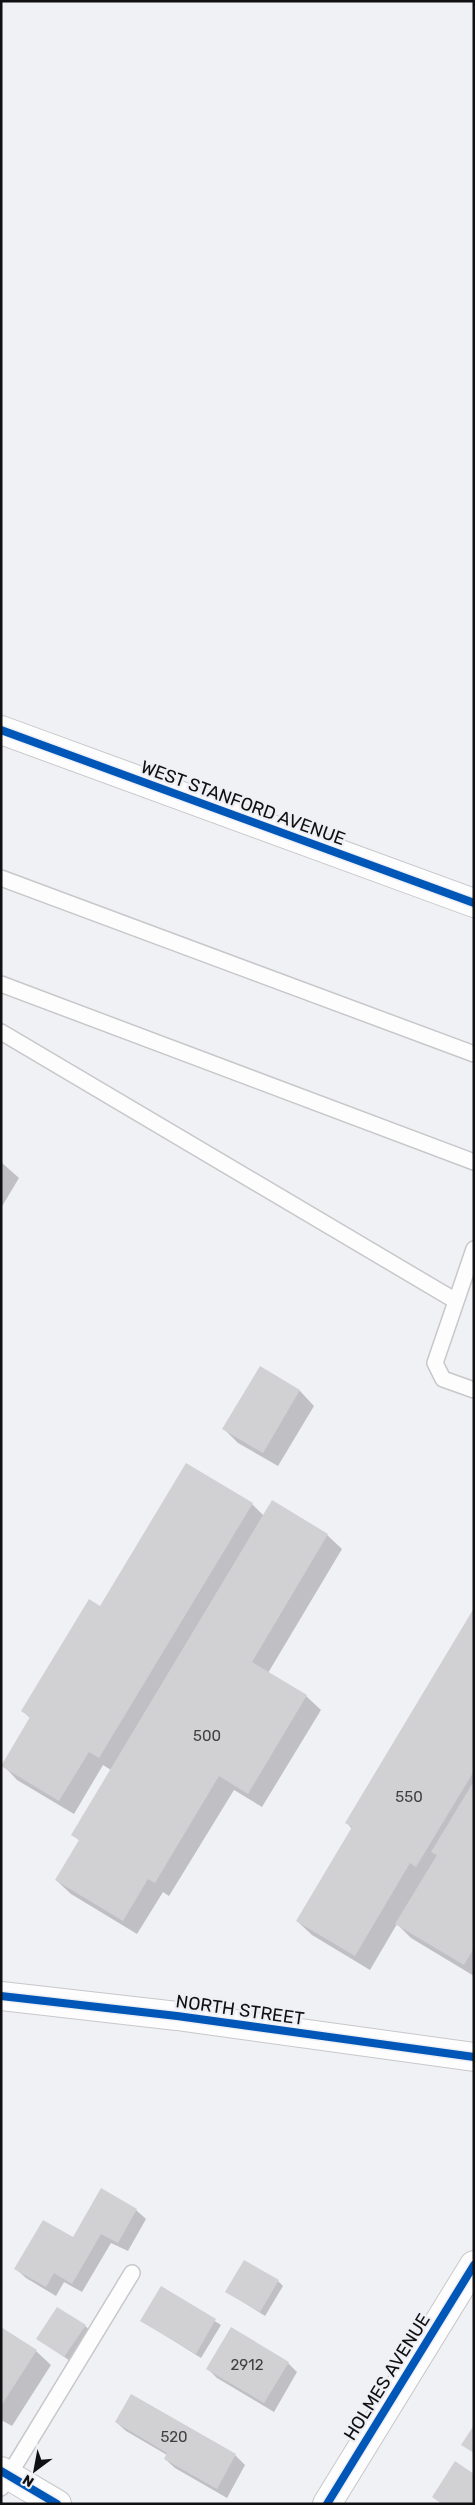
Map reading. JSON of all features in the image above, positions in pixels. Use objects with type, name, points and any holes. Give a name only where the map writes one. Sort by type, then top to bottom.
[{"type":"street","name":"WEST STANFORD AVENUE","points":[[1,730],[474,903]]},
{"type":"street","name":"NORTH STREET","points":[[1,1996],[177,2016],[474,2057]]},
{"type":"street","name":"HOLMES AVENUE","points":[[327,2504],[474,2265]]},
{"type":"street","points":[[4,2478],[57,2504]]},
{"type":"lane","points":[[1,878],[474,1054]]},
{"type":"lane","points":[[1,984],[474,1162]]},
{"type":"lane","points":[[1,1032],[456,1301]]},
{"type":"lane","points":[[474,1248],[435,1363],[443,1379],[474,1390]]},
{"type":"lane","points":[[4,2478],[132,2272]]},
{"type":"building","points":[[260,1366],[300,1390],[263,1453],[222,1429]]},
{"type":"building","points":[[186,1463],[253,1503],[99,1758],[89,1752],[59,1801],[1,1766],[30,1717],[21,1711],[89,1599],[100,1606]]},
{"type":"building","points":[[272,1500],[328,1534],[252,1662],[307,1695],[248,1794],[219,1776],[155,1883],[148,1879],[123,1921],[55,1880],[79,1840],[71,1835]]},
{"type":"building","points":[[474,1608],[474,1771],[416,1867],[410,1863],[355,1956],[296,1921],[352,1827],[345,1823]]},
{"type":"building","points":[[474,1781],[474,1948],[464,1965],[395,1924],[437,1855],[431,1852]]},
{"type":"building","points":[[101,2188],[137,2209],[118,2243],[101,2234],[72,2284],[54,2273],[46,2287],[14,2269],[43,2220],[73,2237]]},
{"type":"building","points":[[244,2260],[279,2280],[260,2312],[225,2292]]},
{"type":"building","points":[[161,2286],[216,2319],[196,2354],[140,2321]]},
{"type":"building","points":[[57,2307],[86,2325],[64,2357],[36,2339]]},
{"type":"building","points":[[1,2327],[37,2350],[1,2406]]},
{"type":"building","points":[[231,2327],[289,2362],[264,2403],[206,2369]]},
{"type":"building","points":[[131,2394],[236,2454],[217,2489],[164,2459],[167,2453],[115,2422]]},
{"type":"building","points":[[474,2425],[474,2453],[461,2445]]},
{"type":"building","points":[[455,2461],[474,2474],[474,2504],[442,2504],[432,2497]]},
{"type":"cycle path","points":[[1,730],[474,903]]},
{"type":"cycle path","points":[[1,1996],[177,2016],[474,2057]]},
{"type":"cycle path","points":[[327,2504],[474,2265]]},
{"type":"cycle path","points":[[1,2471],[57,2504]]}]
